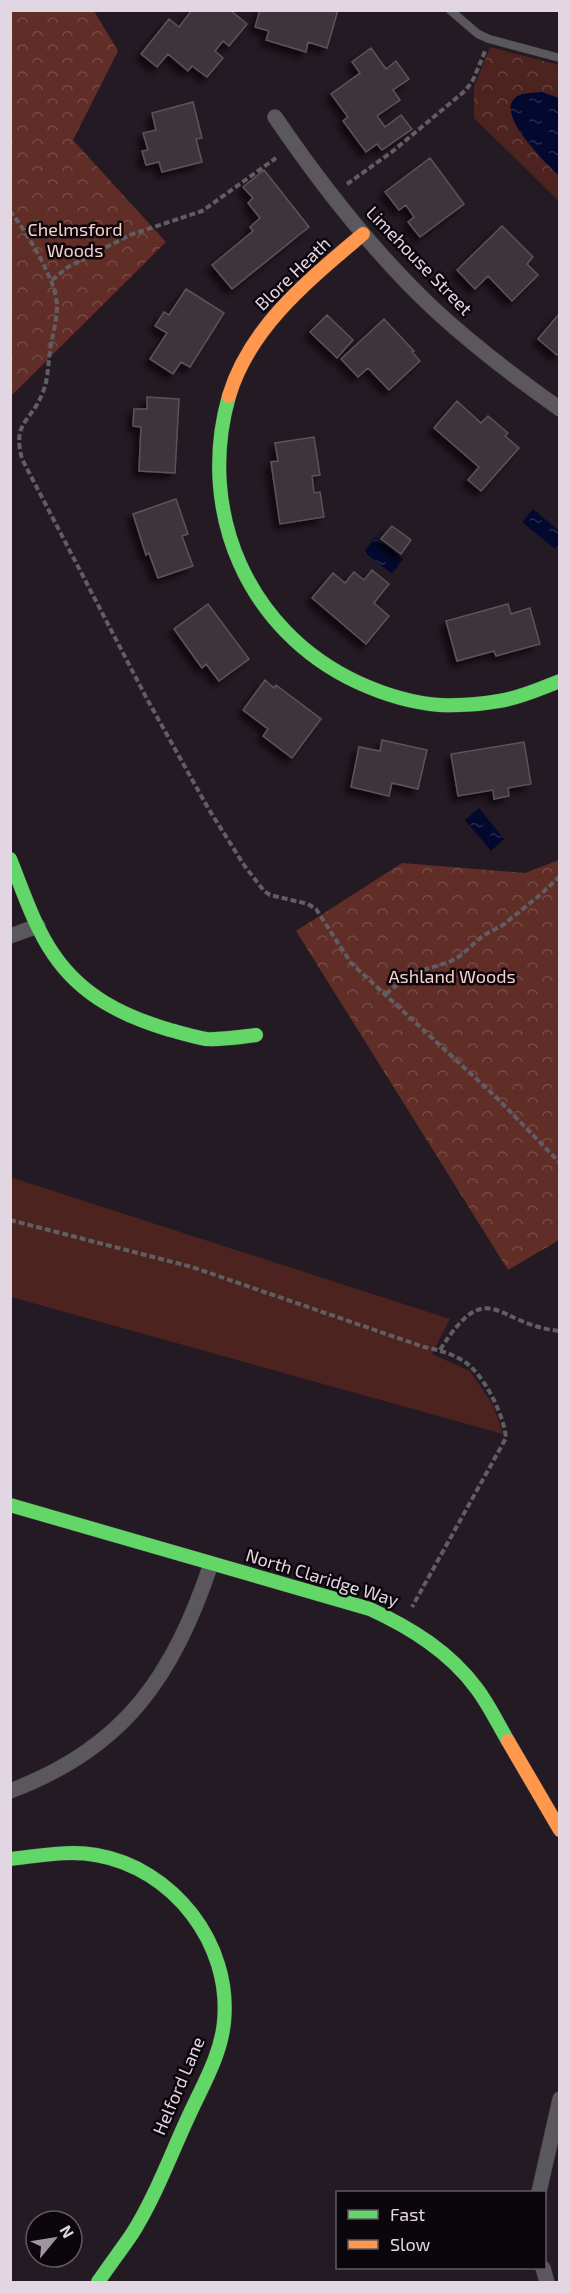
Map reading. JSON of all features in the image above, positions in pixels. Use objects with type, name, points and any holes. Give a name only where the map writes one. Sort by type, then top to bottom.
[{"type":"street","name":"Limehouse Street","points":[[275,117],[313,171],[363,234],[435,310],[486,354],[560,409]]},
{"type":"street","name":"Blore Heath","points":[[363,234],[280,307],[246,354],[233,384],[220,438],[219,481],[222,514],[238,564],[268,612],[297,645],[322,665],[364,688],[408,701],[472,706],[516,697],[560,681]]},
{"type":"street","points":[[10,859],[38,926],[62,967],[95,998],[119,1013],[140,1022],[208,1039],[256,1035]]},
{"type":"street","points":[[10,936],[38,926]]},
{"type":"street","name":"North Claridge Way","points":[[10,1505],[370,1610],[414,1630],[431,1641],[465,1673],[479,1691],[560,1830]]},
{"type":"street","points":[[10,1791],[48,1775],[87,1751],[125,1720],[141,1703],[180,1644],[211,1564]]},
{"type":"street","name":"Helford Lane","points":[[10,1859],[65,1854],[98,1856],[129,1864],[177,1896],[198,1920],[209,1940],[220,1974],[224,2019],[212,2065],[142,2215],[98,2283]]},
{"type":"street","points":[[538,2191],[560,2099]]},
{"type":"lane","points":[[450,10],[478,34],[489,39],[560,58]]},
{"type":"path","points":[[347,184],[393,151],[466,90],[478,68],[489,39]]},
{"type":"path","points":[[52,280],[68,267],[130,235],[202,211],[276,158]]},
{"type":"path","points":[[10,211],[52,280],[57,305],[46,382],[41,396],[23,423],[19,435],[18,442],[22,459],[147,699],[208,808],[244,865],[264,891],[270,895],[308,904],[316,909],[351,963],[497,1098],[560,1163]]},
{"type":"path","points":[[386,994],[410,974],[449,962],[460,956],[484,935],[503,925],[560,876]]},
{"type":"path","points":[[10,1221],[192,1267],[424,1347],[440,1350],[471,1367],[504,1420],[506,1438],[412,1607]]},
{"type":"path","points":[[440,1350],[458,1324],[467,1315],[483,1307],[496,1309],[537,1327],[560,1331]]},
{"type":"green space","name":"Chelmsford Woods","points":[[11,10],[94,11],[118,51],[73,140],[166,242],[11,396]]},
{"type":"green space","points":[[490,47],[559,65],[559,201],[474,118],[474,87]]},
{"type":"green space","name":"Ashland Woods","points":[[559,860],[559,1240],[508,1270],[296,931],[402,863],[525,873]]},
{"type":"green space","points":[[10,1177],[450,1319],[432,1354],[470,1371],[493,1405],[503,1434],[11,1297]]},
{"type":"water","points":[[542,92],[559,98],[559,176],[525,139],[512,116],[511,106],[515,98],[524,94]]},
{"type":"water","points":[[533,509],[559,531],[559,543],[555,549],[522,522]]},
{"type":"water","points":[[375,537],[403,559],[392,574],[364,552]]},
{"type":"water","points":[[479,808],[504,839],[491,851],[465,820]]},
{"type":"building","points":[[192,10],[230,10],[247,24],[229,46],[223,41],[215,51],[223,58],[207,77],[192,66],[188,71],[168,54],[157,67],[141,54],[169,19],[179,27]]},
{"type":"building","points":[[260,10],[338,10],[327,48],[308,42],[306,52],[266,40],[269,31],[255,27]]},
{"type":"building","points":[[371,48],[386,69],[396,61],[409,79],[393,90],[400,100],[377,116],[385,127],[401,115],[412,129],[382,150],[377,144],[366,152],[343,121],[348,117],[331,94],[360,73],[352,62]]},
{"type":"building","points":[[193,102],[202,138],[196,139],[202,162],[162,172],[159,162],[146,165],[142,151],[148,150],[143,133],[156,130],[152,113]]},
{"type":"building","points":[[430,158],[464,204],[420,237],[408,222],[414,217],[406,205],[399,210],[385,192]]},
{"type":"building","points":[[264,170],[309,227],[232,289],[212,265],[253,231],[250,227],[260,218],[248,203],[253,198],[243,187]]},
{"type":"building","points":[[502,226],[533,257],[527,264],[538,275],[512,301],[488,276],[475,289],[457,270]]},
{"type":"building","points":[[186,289],[224,313],[190,367],[181,362],[173,374],[150,359],[167,333],[155,326],[164,312],[169,315]]},
{"type":"building","points":[[560,313],[560,352],[557,355],[538,339]]},
{"type":"building","points":[[327,315],[353,340],[337,358],[310,332]]},
{"type":"building","points":[[384,319],[414,351],[412,352],[420,361],[389,390],[368,368],[358,377],[341,359]]},
{"type":"building","points":[[147,397],[179,399],[175,473],[139,471],[141,427],[133,426],[134,409],[147,409]]},
{"type":"building","points":[[457,401],[481,423],[488,416],[508,433],[505,436],[519,448],[481,491],[468,480],[479,467],[434,428]]},
{"type":"building","points":[[314,437],[320,475],[312,476],[314,493],[320,492],[324,517],[280,524],[271,462],[278,461],[275,443]]},
{"type":"building","points":[[176,499],[188,534],[182,536],[193,566],[158,578],[149,553],[146,555],[133,514]]},
{"type":"building","points":[[392,526],[411,540],[401,554],[381,539]]},
{"type":"building","points":[[372,570],[389,584],[374,603],[389,616],[366,644],[312,598],[333,573],[345,583],[354,572],[364,580]]},
{"type":"building","points":[[208,604],[249,659],[219,681],[206,664],[202,668],[174,629]]},
{"type":"building","points":[[508,604],[511,614],[530,608],[540,644],[496,656],[494,651],[457,661],[446,621]]},
{"type":"building","points":[[265,680],[274,688],[276,685],[321,719],[292,758],[263,736],[268,729],[243,710]]},
{"type":"building","points":[[382,740],[427,750],[418,789],[392,783],[389,796],[351,787],[359,747],[380,751]]},
{"type":"building","points":[[524,742],[531,784],[508,788],[509,796],[494,799],[493,790],[458,796],[451,754]]},
{"type":"traffic: fast","points":[[229,396],[221,440],[220,482],[226,524],[240,563],[260,600],[286,632],[319,660],[357,682],[387,694],[429,704],[470,704],[507,700],[560,681]]},
{"type":"traffic: fast","points":[[10,859],[29,908],[47,944],[65,969],[91,993],[105,1003],[136,1018],[192,1036],[212,1039],[256,1035]]},
{"type":"traffic: fast","points":[[10,1505],[370,1609],[429,1642],[455,1664],[481,1695],[508,1741]]},
{"type":"traffic: fast","points":[[10,1859],[53,1854],[96,1855],[124,1863],[150,1876],[172,1893],[192,1914],[207,1938],[218,1965],[224,1993],[224,2022],[216,2057],[149,2204],[132,2234],[98,2282]]},
{"type":"traffic: slow","points":[[229,396],[251,347],[267,326],[303,287],[363,234]]},
{"type":"traffic: slow","points":[[508,1741],[560,1830]]}]
